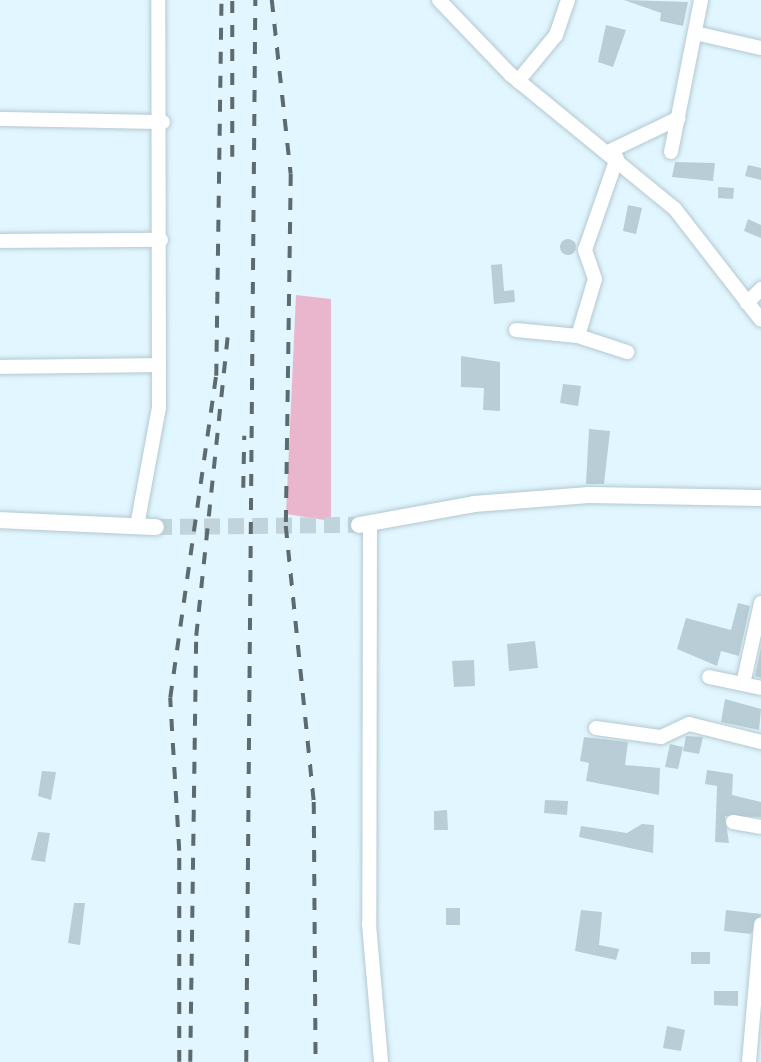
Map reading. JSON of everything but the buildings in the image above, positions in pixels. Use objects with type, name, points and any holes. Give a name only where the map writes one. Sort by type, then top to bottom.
[{"type":"street","points":[[138,526],[159,407],[163,122],[158,0]]},
{"type":"street","points":[[439,0],[518,81],[614,154],[675,209],[761,320]]},
{"type":"street","points":[[518,81],[556,35],[568,0]]},
{"type":"street","points":[[671,152],[701,0]]},
{"type":"street","points":[[695,33],[761,48]]},
{"type":"street","points":[[578,336],[595,279],[585,250],[614,154],[679,118]]},
{"type":"street","points":[[0,119],[163,122]]},
{"type":"street","points":[[0,241],[161,240]]},
{"type":"street","points":[[747,303],[761,289]]},
{"type":"street","points":[[516,330],[578,336],[628,352]]},
{"type":"street","points":[[0,367],[159,365]]},
{"type":"street","points":[[381,1062],[369,924],[364,524],[474,504],[589,495],[761,498]]},
{"type":"street","points":[[0,520],[156,527]]},
{"type":"street","points":[[743,684],[761,603]]},
{"type":"street","points":[[709,677],[761,688]]},
{"type":"street","points":[[596,728],[661,737],[689,724],[761,742]]},
{"type":"street","points":[[733,822],[761,827]]},
{"type":"street","points":[[748,1062],[761,925]]},
{"type":"shaded area","points":[[296,295],[331,299],[331,521],[286,514]]},
{"type":"tunnel","points":[[156,527],[359,525]]},
{"type":"railway","points":[[179,1062],[179,851],[170,698],[216,376],[221,0]]},
{"type":"railway","points":[[232,0],[232,157]]},
{"type":"railway","points":[[246,1062],[255,0]]},
{"type":"railway","points":[[272,0],[291,174],[286,526],[314,802],[316,1062]]},
{"type":"railway","points":[[190,1062],[196,636],[228,329]]},
{"type":"railway","points":[[243,488],[244,436]]}]
